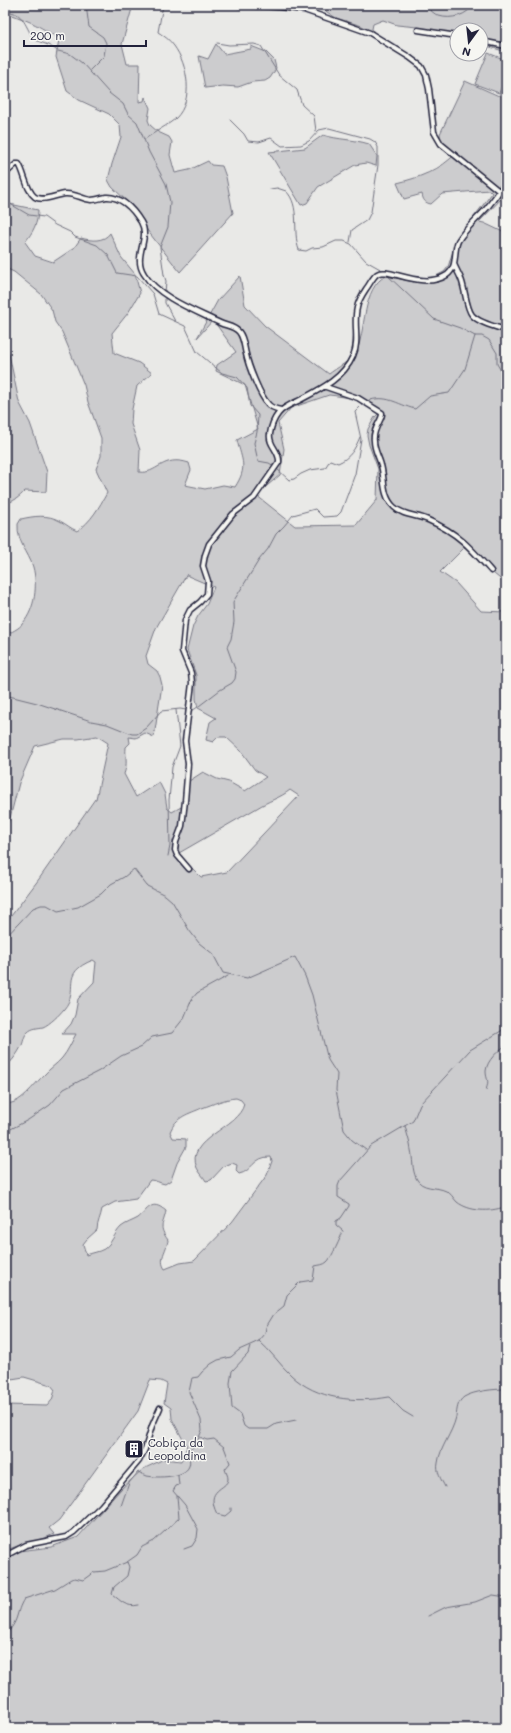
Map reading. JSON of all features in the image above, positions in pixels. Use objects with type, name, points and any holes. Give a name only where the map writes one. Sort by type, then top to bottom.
[{"type":"street","points":[[239,5],[286,8],[309,12],[370,33],[417,63],[424,71],[428,81],[433,127],[436,137],[441,144],[499,191]]},
{"type":"street","points":[[418,30],[449,35]]},
{"type":"street","points":[[489,43],[506,46]]},
{"type":"street","points":[[5,174],[16,164],[19,164],[30,190],[36,197],[39,198],[70,194],[89,199],[115,197],[123,201],[141,222],[143,227],[144,235],[140,254],[140,265],[144,274],[155,286],[182,306],[240,332],[249,366],[264,399],[271,407],[281,410]]},
{"type":"street","points":[[189,869],[177,855],[175,850],[176,842],[182,826],[185,800],[188,764],[185,741],[192,683],[191,673],[182,650],[185,620],[190,610],[207,594],[208,581],[203,566],[205,555],[210,544],[233,514],[254,498],[279,462],[278,455],[270,438],[275,419],[281,410],[326,387],[339,374],[354,355],[357,307],[362,294],[377,274],[388,272],[417,281],[432,280],[447,274],[454,264],[458,243],[464,233],[486,209],[506,183]]},
{"type":"street","points":[[454,264],[461,277],[467,297],[468,309],[473,316],[485,323],[506,330]]},
{"type":"street","points":[[326,387],[358,398],[382,413],[375,430],[374,444],[381,464],[386,494],[395,508],[403,513],[427,519],[466,542],[491,571]]},
{"type":"street","points":[[5,1556],[26,1545],[66,1537],[74,1532],[104,1502],[139,1461],[160,1408]]},
{"type":"shaded area","points":[[9,5],[133,5],[122,44],[127,64],[140,64],[139,102],[144,101],[145,97],[150,108],[148,120],[150,125],[158,132],[169,137],[172,142],[170,155],[175,173],[189,170],[208,161],[211,165],[222,166],[226,177],[233,213],[180,272],[147,230],[133,207],[112,187],[108,180],[121,137],[120,125],[109,114],[79,100],[67,91],[56,57],[59,39],[24,19],[11,15],[8,9]]},
{"type":"shaded area","points":[[289,5],[506,5],[506,52],[489,47],[489,22],[449,22],[449,37],[417,27],[397,25],[383,20],[373,24],[372,29],[374,33],[362,26],[336,18],[324,10]]},
{"type":"shaded area","points":[[216,44],[224,54],[251,49],[251,46],[266,52],[274,60],[276,68],[270,78],[265,81],[252,82],[238,87],[223,86],[205,88],[199,56],[208,59]]},
{"type":"shaded area","points":[[489,53],[506,60],[506,75],[499,93],[475,84],[484,62],[489,62]]},
{"type":"shaded area","points":[[506,80],[506,194],[479,222],[506,232],[506,583],[490,570],[468,544],[440,572],[456,583],[481,611],[506,612],[506,1728],[5,1728],[5,1558],[19,1551],[51,1547],[78,1537],[121,1489],[143,1469],[164,1459],[181,1461],[187,1447],[172,1419],[171,1408],[164,1403],[167,1384],[161,1381],[150,1380],[138,1411],[59,1520],[49,1528],[54,1534],[5,1551],[5,1405],[47,1406],[52,1400],[55,1390],[51,1385],[24,1377],[5,1380],[5,1103],[10,1103],[21,1098],[60,1060],[66,1052],[76,1034],[62,1034],[71,1024],[75,1015],[78,999],[94,982],[96,962],[93,960],[82,965],[76,971],[73,976],[69,1002],[64,1009],[46,1026],[33,1029],[27,1033],[17,1054],[5,1067],[5,924],[96,799],[108,743],[97,736],[78,739],[64,739],[35,746],[19,783],[10,818],[5,829],[5,635],[19,627],[27,617],[33,604],[35,589],[33,567],[21,542],[18,524],[21,519],[46,516],[62,522],[77,531],[91,519],[107,493],[96,469],[101,456],[101,438],[88,402],[84,385],[62,332],[55,322],[52,310],[41,294],[14,272],[5,268],[5,203],[38,210],[34,227],[25,242],[35,256],[53,262],[74,248],[81,238],[97,240],[104,238],[110,233],[121,257],[135,274],[140,293],[128,313],[112,333],[114,353],[139,363],[152,373],[137,386],[132,409],[131,424],[140,450],[139,472],[151,471],[166,463],[180,461],[189,463],[191,470],[185,485],[205,489],[223,485],[235,487],[243,469],[237,440],[258,429],[245,385],[216,371],[217,365],[236,352],[213,320],[197,338],[218,300],[240,276],[245,305],[265,326],[329,374],[348,361],[356,353],[369,300],[378,282],[386,276],[414,282],[417,279],[434,277],[444,272],[448,267],[456,241],[492,193],[489,190],[442,194],[431,204],[425,201],[422,194],[404,199],[397,183],[413,179],[436,169],[456,153],[441,142],[440,134],[465,81],[499,96]],"holes":[[[329,395],[356,400],[369,404],[381,411],[375,417],[368,429],[367,435],[378,469],[377,500],[356,525],[295,526],[256,495],[280,475],[284,449],[278,423],[291,408]],[[187,574],[188,576],[214,587],[207,604],[193,626],[187,650],[196,675],[196,699],[198,708],[216,718],[210,722],[206,740],[213,742],[218,737],[226,737],[241,751],[255,770],[266,777],[245,791],[229,782],[217,779],[203,772],[189,781],[183,806],[172,812],[167,808],[165,794],[159,782],[136,797],[124,774],[126,764],[126,747],[130,743],[129,737],[136,738],[145,733],[154,737],[162,685],[157,671],[148,664],[146,656],[156,628]],[[290,790],[299,796],[227,872],[201,877],[179,855],[179,853]],[[236,1098],[241,1100],[244,1104],[240,1112],[233,1120],[205,1141],[198,1149],[195,1158],[198,1170],[206,1181],[211,1180],[224,1166],[232,1163],[237,1165],[236,1171],[239,1174],[247,1170],[256,1161],[265,1157],[271,1157],[272,1161],[267,1175],[232,1222],[194,1261],[180,1263],[165,1269],[162,1262],[168,1240],[163,1232],[162,1226],[166,1211],[157,1205],[153,1205],[138,1218],[121,1227],[104,1249],[86,1255],[83,1244],[97,1230],[102,1209],[115,1202],[136,1199],[150,1180],[165,1184],[171,1180],[177,1163],[186,1147],[186,1139],[173,1138],[170,1132],[176,1122],[183,1116],[192,1112]]]},
{"type":"shaded area","points":[[323,135],[369,144],[377,156],[376,166],[366,163],[355,165],[318,187],[307,203],[301,205],[269,152],[305,148]]},
{"type":"shaded area","points":[[5,344],[8,349],[19,402],[30,423],[47,472],[46,492],[25,491],[14,500],[5,503]]},
{"type":"waterway","points":[[86,5],[89,27],[103,37],[106,43],[104,56],[90,70]]},
{"type":"waterway","points":[[145,139],[176,118],[182,111],[187,92],[186,72],[179,54],[171,42],[158,32],[163,5]]},
{"type":"waterway","points":[[424,5],[437,15],[444,17],[459,16],[471,9],[473,5]]},
{"type":"waterway","points":[[5,12],[12,12],[21,17],[35,40],[58,51],[70,54],[82,63],[109,93],[123,104],[128,114],[137,122],[149,152],[166,184],[170,202],[168,227],[160,247],[166,281],[165,293]]},
{"type":"waterway","points":[[217,43],[229,45],[254,44],[261,46],[279,75],[297,90],[302,105],[314,116],[316,131]]},
{"type":"waterway","points":[[230,120],[244,134],[248,141],[259,142],[271,138],[282,146],[301,145],[309,141],[319,130],[329,128],[370,139],[375,142],[378,147],[378,165],[371,212],[367,220],[352,230],[350,242]]},
{"type":"waterway","points":[[270,189],[277,188],[286,191],[291,197],[295,211],[296,235],[299,250],[306,251],[312,248],[323,247],[336,241],[344,241],[351,244],[366,261],[382,270]]},
{"type":"waterway","points":[[5,201],[29,215],[44,217],[55,225],[70,232],[75,237],[97,245],[108,255],[117,273],[137,276],[153,294],[159,314],[185,326],[197,352],[222,373],[237,377],[247,388],[250,406],[258,415],[257,432],[254,443],[258,461],[269,463],[274,466]]},
{"type":"waterway","points":[[387,275],[434,319],[460,328],[475,336],[482,336],[489,340],[497,353],[497,364],[506,379]]},
{"type":"waterway","points":[[165,297],[165,303],[175,321]]},
{"type":"waterway","points":[[367,401],[374,399],[386,399],[415,409],[430,396],[449,393],[465,369],[475,336]]},
{"type":"waterway","points":[[189,711],[195,709],[232,683],[235,679],[236,672],[227,647],[231,639],[234,622],[233,602],[259,560],[268,549],[276,534],[293,515],[315,509],[323,517],[337,516],[341,512],[355,474],[361,439],[355,412],[364,403]]},
{"type":"waterway","points":[[276,468],[289,480],[294,479],[310,470],[325,468],[330,460],[338,463],[346,459],[354,449],[360,437]]},
{"type":"waterway","points":[[5,695],[37,703],[91,721],[107,724],[132,734],[137,734],[146,728],[161,711],[180,709],[186,710]]},
{"type":"waterway","points":[[168,856],[170,846],[169,800],[172,767],[180,746],[176,710]]},
{"type":"waterway","points":[[5,938],[33,908],[41,905],[47,905],[58,911],[78,907],[101,894],[111,884],[124,877],[134,869],[147,886],[165,895],[172,901],[189,930],[199,943],[213,954],[223,973],[247,978],[295,957],[305,976],[312,995],[328,1060],[337,1074],[336,1090],[344,1130],[352,1140],[366,1150]]},
{"type":"waterway","points":[[5,1132],[28,1120],[50,1105],[64,1089],[99,1071],[121,1056],[141,1047],[152,1037],[172,1033],[184,1018],[192,999],[197,993],[228,976]]},
{"type":"waterway","points":[[121,1506],[129,1483],[138,1472],[152,1477],[164,1477],[182,1473],[189,1466],[189,1450],[196,1445],[202,1430],[201,1420],[189,1392],[192,1378],[198,1377],[211,1364],[218,1360],[231,1357],[239,1350],[259,1341],[265,1334],[266,1327],[274,1314],[284,1306],[287,1295],[300,1282],[313,1280],[315,1266],[324,1264],[329,1260],[343,1231],[336,1225],[336,1221],[341,1218],[349,1206],[349,1204],[338,1197],[338,1186],[340,1181],[371,1146],[413,1121],[420,1104],[470,1050],[506,1028]]},
{"type":"waterway","points":[[486,1090],[488,1082],[486,1074],[488,1063],[496,1053],[506,1045]]},
{"type":"waterway","points":[[405,1126],[411,1147],[414,1171],[419,1182],[425,1186],[442,1189],[448,1192],[457,1202],[468,1208],[493,1210],[504,1207]]},
{"type":"waterway","points":[[259,1341],[291,1375],[313,1390],[337,1398],[363,1400],[389,1397],[403,1411],[413,1417]]},
{"type":"waterway","points":[[250,1347],[248,1354],[232,1371],[230,1383],[232,1408],[240,1414],[244,1426],[248,1429],[268,1429],[276,1424],[296,1420]]},
{"type":"waterway","points":[[445,1487],[438,1472],[439,1457],[452,1429],[460,1401],[464,1397],[473,1393],[506,1389]]},
{"type":"waterway","points":[[200,1437],[207,1440],[214,1439],[224,1447],[230,1463],[225,1469],[228,1479],[227,1483],[217,1491],[213,1499],[217,1514],[225,1516],[231,1511],[231,1508]]},
{"type":"waterway","points":[[178,1476],[179,1485],[176,1486],[173,1491],[185,1505],[198,1529],[197,1538],[192,1546],[184,1549]]},
{"type":"waterway","points":[[5,1635],[13,1625],[24,1599],[55,1589],[71,1579],[75,1578],[83,1580],[94,1572],[105,1571],[127,1562],[137,1555],[142,1547],[154,1541],[179,1518],[177,1496]]},
{"type":"waterway","points":[[127,1562],[129,1567],[127,1576],[114,1587],[112,1594],[127,1605],[139,1605]]},
{"type":"waterway","points":[[428,1616],[446,1607],[475,1602],[493,1595],[506,1597]]},
{"type":"place","name":"Cobiça da Leopoldina","points":[[134,1449]]}]
